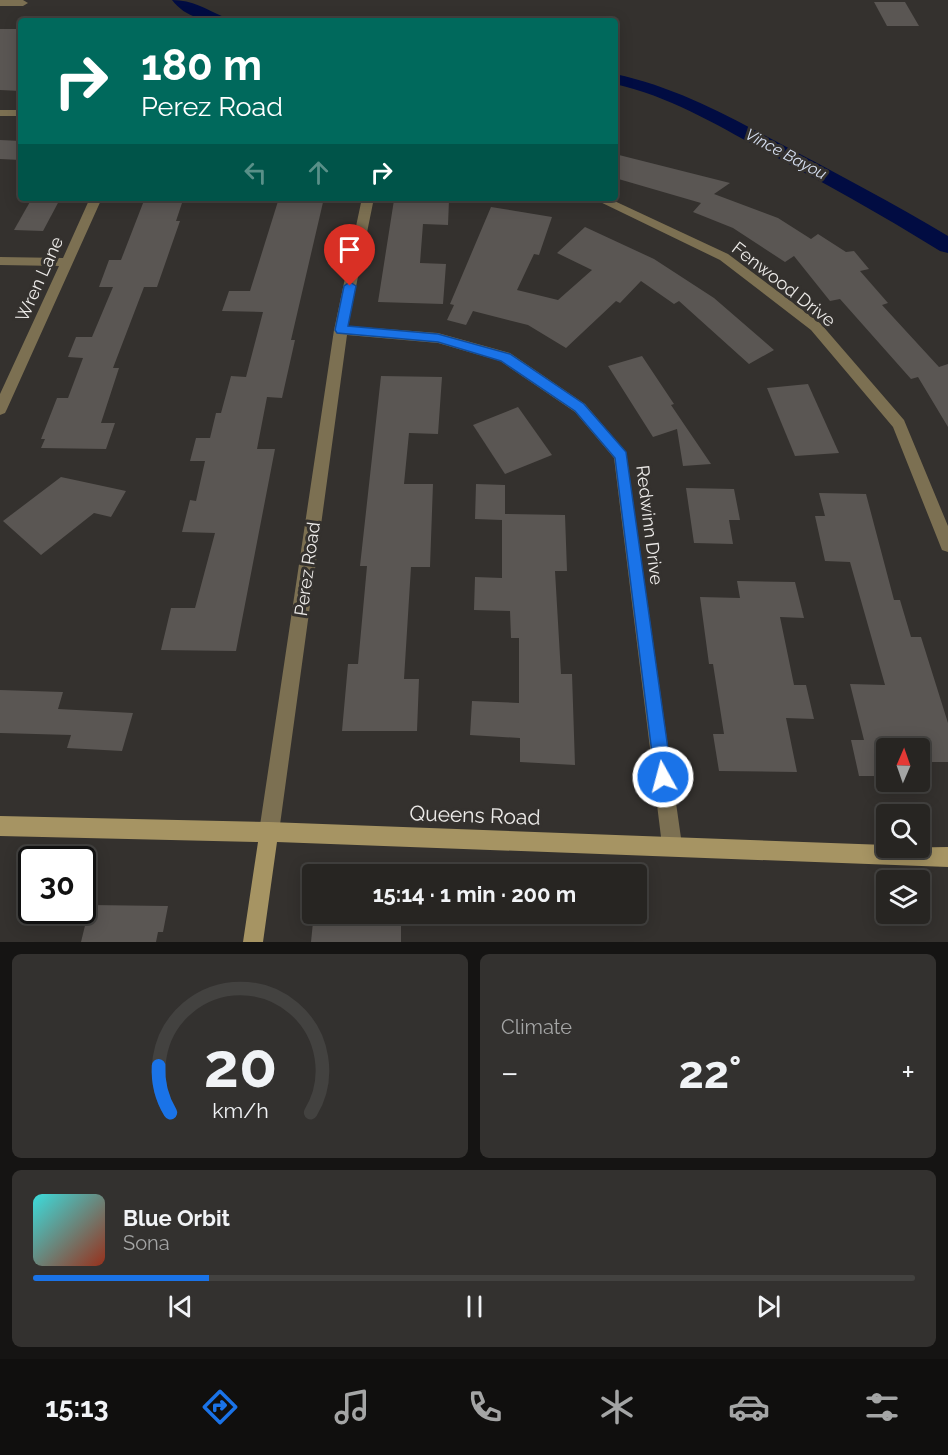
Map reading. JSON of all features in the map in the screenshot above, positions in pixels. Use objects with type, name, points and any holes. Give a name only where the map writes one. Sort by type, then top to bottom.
[{"type":"street","points":[[0,3],[23,3]]},
{"type":"street","points":[[0,113],[18,113]]},
{"type":"street","name":"Wren Lane","points":[[0,409],[95,201]]},
{"type":"street","name":"Perez Road","points":[[253,942],[341,330],[367,201]]},
{"type":"street","name":"Fenwood Drive","points":[[604,201],[724,257],[816,327],[899,424],[948,546]]},
{"type":"street","points":[[0,261],[67,262]]},
{"type":"street","name":"Redwinn Drive","points":[[341,330],[438,338],[506,357],[580,408],[621,456],[672,845]]},
{"type":"street","name":"Queens Road","points":[[0,826],[672,845],[948,857]]},
{"type":"building","points":[[874,2],[905,2],[919,26],[887,26]]},
{"type":"building","points":[[0,29],[18,29],[18,91],[0,90]]},
{"type":"building","points":[[0,140],[18,141],[18,160],[0,159]]},
{"type":"building","points":[[618,155],[730,183],[714,194],[778,218],[811,239],[818,234],[846,252],[854,251],[869,269],[860,271],[888,303],[882,305],[939,367],[948,364],[948,427],[918,377],[911,379],[840,299],[830,301],[794,256],[785,262],[733,228],[693,212],[701,203],[618,179]]},
{"type":"building","points":[[30,201],[59,201],[43,231],[14,230]]},
{"type":"building","points":[[144,201],[183,201],[176,221],[180,221],[157,287],[144,287],[113,368],[119,368],[101,423],[115,423],[106,449],[41,448],[45,439],[41,439],[57,398],[68,398],[83,358],[68,357],[76,337],[92,337],[113,287],[99,287],[109,260],[121,260]]},
{"type":"building","points":[[278,201],[323,201],[291,340],[295,340],[282,398],[267,397],[257,449],[275,449],[236,651],[161,650],[171,608],[195,608],[215,533],[182,532],[190,500],[196,501],[205,461],[190,461],[196,438],[210,438],[216,413],[221,413],[231,376],[246,377],[263,312],[222,311],[229,291],[250,291]]},
{"type":"building","points":[[394,201],[449,201],[448,225],[423,224],[420,263],[446,264],[443,304],[378,302]]},
{"type":"building","points":[[491,207],[552,217],[539,255],[534,254],[517,290],[558,300],[592,270],[557,253],[585,227],[654,259],[714,298],[774,350],[749,364],[679,301],[674,304],[641,281],[620,303],[616,301],[566,348],[528,325],[473,311],[466,325],[447,320],[454,305],[450,304]]},
{"type":"building","points":[[642,356],[674,404],[671,405],[711,464],[683,466],[677,429],[653,437],[608,366]]},
{"type":"building","points":[[381,376],[442,377],[438,434],[409,433],[404,484],[433,484],[430,567],[411,567],[404,679],[419,679],[417,731],[342,731],[348,664],[358,664],[367,566],[360,566]]},
{"type":"building","points":[[808,384],[839,453],[795,456],[767,388]]},
{"type":"building","points":[[518,407],[552,455],[505,474],[473,425]]},
{"type":"building","points":[[61,477],[126,491],[111,517],[94,513],[41,555],[3,521]]},
{"type":"building","points":[[476,484],[505,485],[505,514],[565,515],[567,571],[555,571],[561,674],[572,674],[575,765],[520,762],[520,738],[470,735],[472,701],[519,703],[519,638],[511,638],[510,611],[474,610],[475,577],[502,578],[502,520],[475,519]]},
{"type":"building","points":[[686,488],[734,489],[740,520],[729,520],[733,544],[694,543]]},
{"type":"building","points":[[819,493],[866,494],[894,600],[900,600],[911,637],[921,637],[948,723],[948,762],[930,762],[930,738],[876,738],[876,776],[859,776],[851,740],[864,740],[850,684],[885,685],[850,562],[825,561],[815,516],[825,516]]},
{"type":"building","points":[[737,581],[795,582],[804,618],[780,617],[794,685],[806,685],[814,719],[786,718],[797,772],[719,771],[713,734],[724,734],[713,664],[709,664],[700,597],[740,598]]},
{"type":"building","points":[[0,690],[63,692],[58,709],[133,713],[122,751],[67,748],[71,735],[0,733]]},
{"type":"building","points":[[96,905],[168,906],[163,932],[158,932],[156,942],[81,942],[85,924],[96,924]]},
{"type":"building","points":[[313,924],[401,924],[401,942],[311,942]]},
{"type":"waterway","name":"Vince Bayou","points":[[180,0],[193,10],[211,18]]},
{"type":"waterway","name":"Vince Bayou","points":[[618,80],[656,90],[714,115],[860,194],[948,246]]},
{"type":"route","points":[[350,286],[341,330],[438,338],[506,357],[580,408],[621,456],[663,777]]}]
